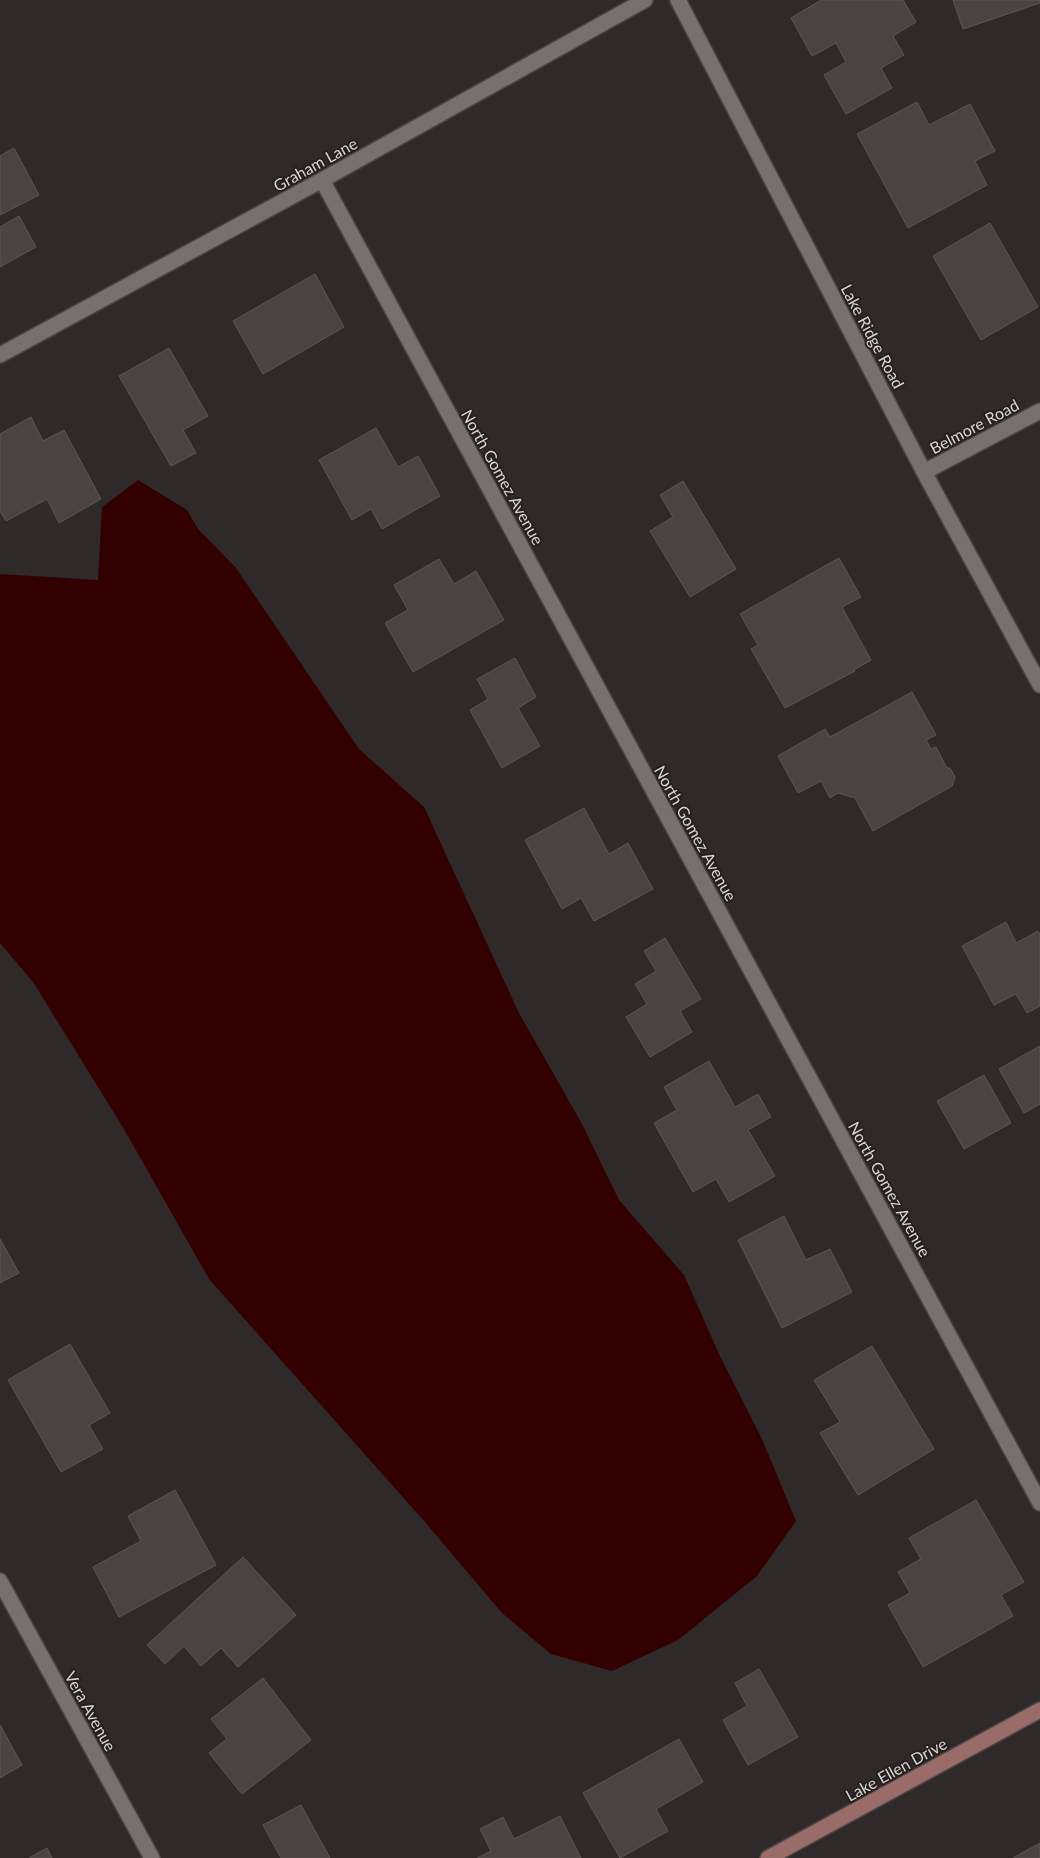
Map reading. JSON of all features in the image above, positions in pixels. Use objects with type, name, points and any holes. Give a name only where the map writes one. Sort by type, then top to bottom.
[{"type":"street","name":"Graham Lane","points":[[0,355],[322,180],[645,0]]},
{"type":"street","name":"Lake Ridge Road","points":[[678,0],[924,472],[1040,685]]},
{"type":"street","name":"North Gomez Avenue","points":[[322,180],[1040,1503]]},
{"type":"street","name":"Belmore Road","points":[[924,472],[1040,411]]},
{"type":"street","name":"Vera Avenue","points":[[0,1581],[152,1858]]},
{"type":"street","name":"Lake Ellen Drive","points":[[768,1858],[1040,1710]]},
{"type":"shaded area","points":[[138,480],[187,510],[198,529],[236,568],[359,749],[424,807],[519,1013],[582,1124],[619,1200],[684,1275],[719,1354],[762,1439],[796,1521],[757,1576],[678,1640],[612,1671],[551,1654],[502,1613],[425,1522],[209,1279],[124,1129],[33,982],[0,943],[0,574],[98,580],[102,507]]},
{"type":"building","points":[[821,0],[903,0],[916,22],[893,36],[904,55],[881,68],[892,88],[846,114],[824,75],[846,62],[836,43],[812,56],[791,18]]},
{"type":"building","points":[[953,0],[1040,0],[1040,3],[963,29]]},
{"type":"building","points":[[917,102],[929,125],[970,104],[995,151],[975,161],[987,185],[908,228],[857,134]]},
{"type":"building","points":[[14,148],[39,195],[0,215],[0,156]]},
{"type":"building","points":[[19,216],[36,247],[0,267],[0,227]]},
{"type":"building","points":[[990,223],[1038,307],[981,340],[933,256]]},
{"type":"building","points":[[315,274],[344,327],[263,374],[233,321]]},
{"type":"building","points":[[169,348],[208,416],[183,430],[196,453],[171,466],[119,376]]},
{"type":"building","points":[[31,417],[43,441],[64,430],[101,499],[59,523],[47,499],[6,521],[0,511],[0,434]]},
{"type":"building","points":[[376,428],[398,467],[418,456],[440,496],[382,529],[371,509],[352,520],[319,460]]},
{"type":"building","points":[[683,481],[736,569],[690,597],[650,531],[673,517],[660,495]]},
{"type":"building","points":[[839,558],[861,597],[842,607],[871,660],[855,671],[785,708],[751,649],[758,645],[740,614]]},
{"type":"building","points":[[439,559],[454,584],[476,571],[504,620],[413,672],[385,623],[408,610],[394,585]]},
{"type":"building","points":[[515,658],[536,697],[518,708],[540,746],[502,768],[470,710],[488,699],[477,679]]},
{"type":"building","points":[[912,692],[936,735],[926,740],[931,749],[936,747],[947,768],[950,768],[955,777],[952,786],[873,831],[855,798],[838,793],[830,798],[821,781],[798,793],[778,756],[825,729],[830,737]]},
{"type":"building","points":[[584,808],[609,854],[628,843],[653,889],[594,921],[581,898],[562,909],[525,840]]},
{"type":"building","points":[[1006,922],[1016,943],[1038,931],[1040,935],[1040,1006],[1027,1013],[1016,994],[994,1005],[962,946]]},
{"type":"building","points":[[665,938],[701,999],[680,1011],[692,1032],[650,1057],[626,1017],[647,1004],[635,984],[656,971],[644,951]]},
{"type":"building","points":[[1040,1046],[1040,1104],[1024,1113],[999,1069]]},
{"type":"building","points":[[709,1061],[735,1107],[758,1094],[771,1117],[748,1130],[775,1176],[729,1202],[716,1179],[693,1192],[654,1123],[677,1110],[664,1087]]},
{"type":"building","points":[[984,1075],[1011,1123],[964,1149],[937,1101]]},
{"type":"building","points":[[784,1216],[806,1260],[830,1249],[852,1292],[782,1328],[738,1240]]},
{"type":"building","points":[[0,1239],[19,1273],[0,1283]]},
{"type":"building","points":[[70,1344],[110,1413],[89,1425],[103,1449],[61,1472],[8,1380]]},
{"type":"building","points":[[872,1346],[934,1449],[858,1495],[820,1433],[840,1422],[814,1380]]},
{"type":"building","points":[[175,1490],[216,1565],[119,1617],[93,1567],[141,1541],[128,1516]]},
{"type":"building","points":[[976,1500],[1024,1582],[1001,1595],[1013,1616],[923,1667],[888,1605],[910,1593],[898,1572],[921,1559],[909,1538]]},
{"type":"building","points":[[243,1557],[296,1615],[238,1667],[221,1648],[201,1666],[184,1646],[165,1664],[147,1645]]},
{"type":"building","points":[[759,1669],[798,1737],[748,1765],[723,1720],[747,1706],[735,1683]]},
{"type":"building","points":[[263,1678],[311,1740],[242,1794],[209,1753],[227,1739],[211,1719]]},
{"type":"building","points":[[0,1725],[22,1765],[0,1778]]},
{"type":"building","points":[[679,1739],[703,1782],[656,1809],[668,1831],[620,1858],[583,1793]]},
{"type":"building","points":[[301,1805],[330,1858],[281,1858],[263,1825]]},
{"type":"building","points":[[560,1816],[581,1858],[477,1858],[491,1851],[480,1829],[503,1817],[514,1839]]},
{"type":"building","points":[[1040,1843],[1040,1858],[1013,1858]]},
{"type":"building","points":[[47,1848],[52,1858],[29,1858]]}]
